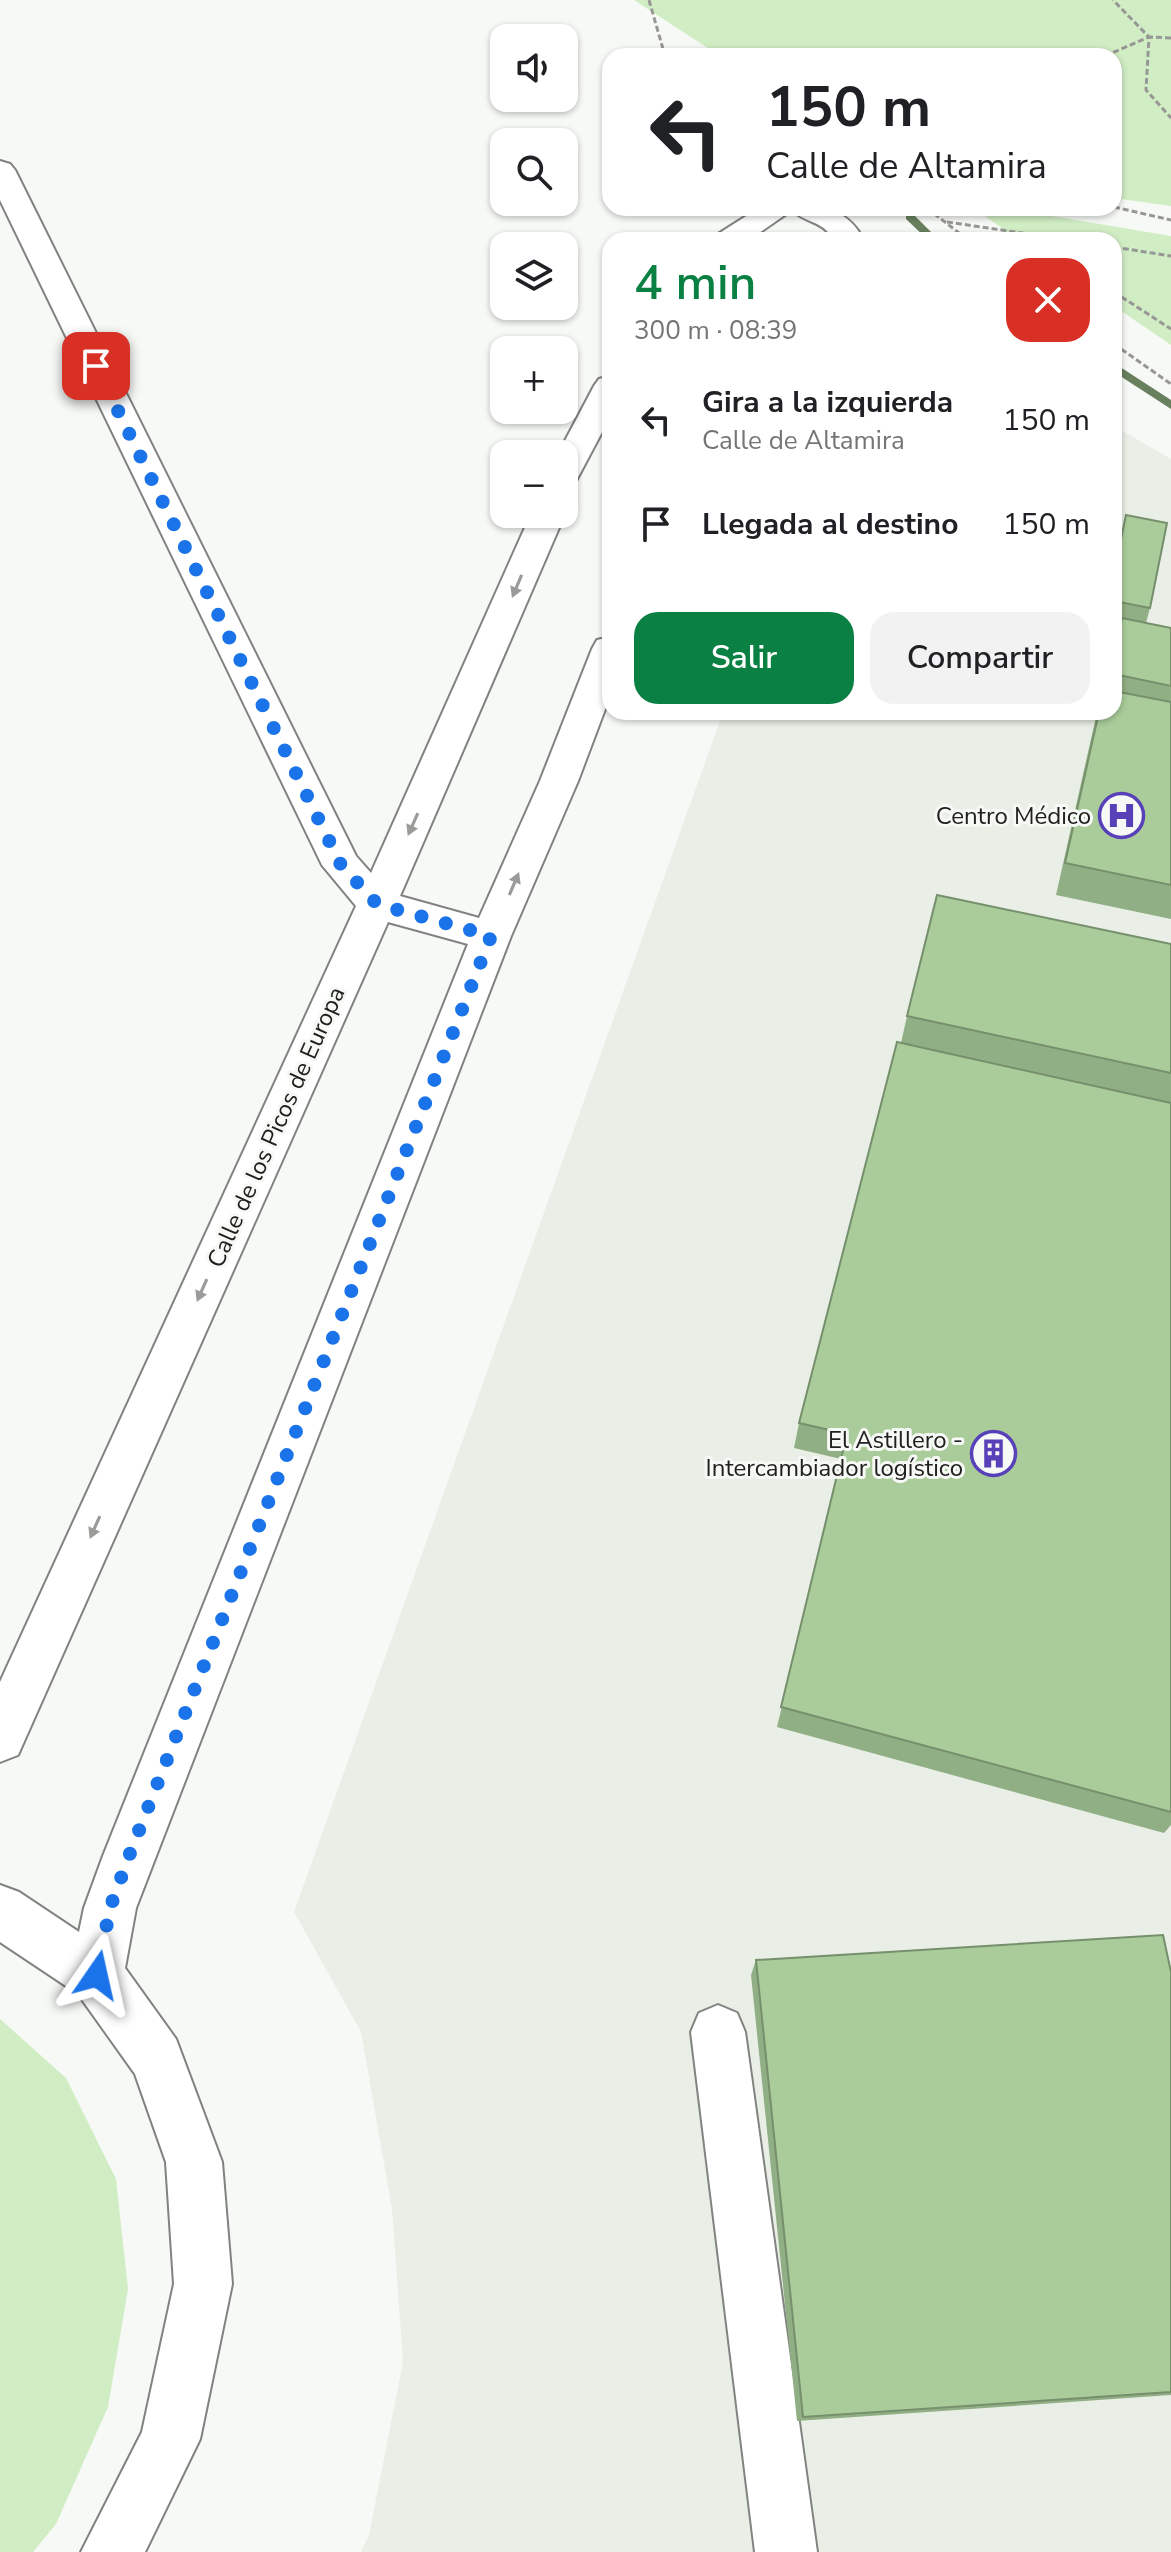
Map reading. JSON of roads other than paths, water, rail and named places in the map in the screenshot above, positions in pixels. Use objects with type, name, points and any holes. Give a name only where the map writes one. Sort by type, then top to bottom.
[{"type":"street","points":[[0,170],[341,865],[377,904],[491,936]]},
{"type":"street","points":[[742,232],[766,216]]},
{"type":"street","points":[[825,216],[834,220],[844,232]]},
{"type":"street","points":[[578,447],[602,401]]},
{"type":"street","name":"Calle de los Picos de Europa","points":[[0,1738],[377,904],[542,528]]},
{"type":"street","points":[[97,1975],[110,1908],[129,1856],[491,936],[559,781],[602,670]]},
{"type":"street","points":[[0,1911],[97,1975],[157,2058],[194,2162],[203,2284],[170,2439],[112,2552]]},
{"type":"street","points":[[718,2032],[786,2552]]},
{"type":"waterway","points":[[910,217],[926,232]]},
{"type":"waterway","points":[[1122,372],[1171,405]]},
{"type":"place","name":"Centro Médico","points":[[1122,816]]},
{"type":"place","name":"El Astillero - Intercambiador logístico","points":[[994,1454]]}]
